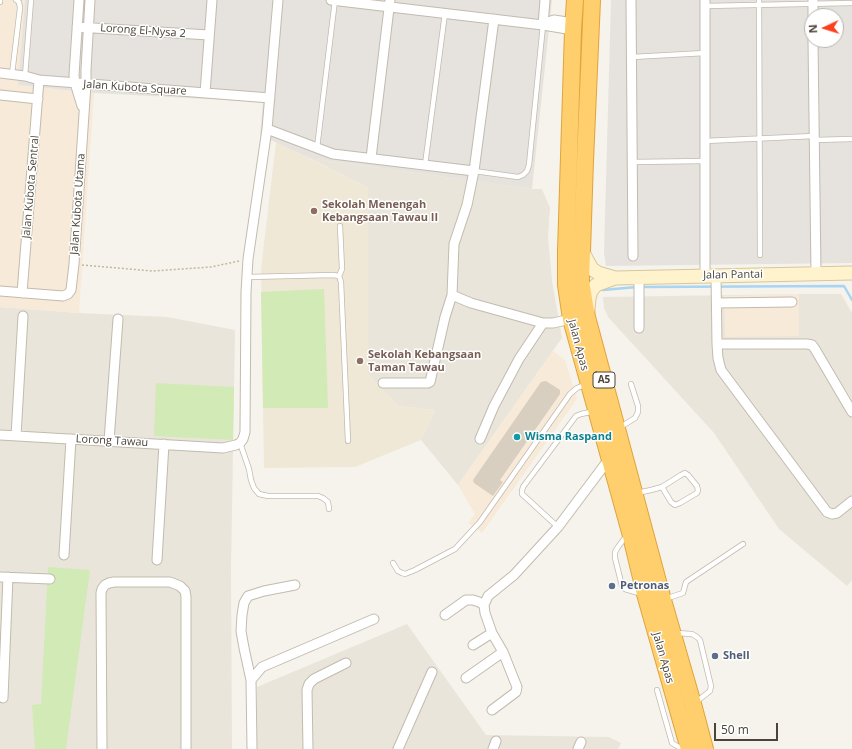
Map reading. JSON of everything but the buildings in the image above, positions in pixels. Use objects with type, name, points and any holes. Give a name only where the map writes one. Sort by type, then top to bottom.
[{"type":"highway","name":"Jalan Apas","points":[[575,0],[566,251],[566,285],[571,319],[630,532],[645,594],[689,749]]},
{"type":"highway","name":"Jalan Apas","points":[[592,0],[581,281],[587,317],[663,600],[705,749]]},
{"type":"highway","points":[[571,106],[578,66],[580,36],[582,31],[591,30]]},
{"type":"street","points":[[74,83],[79,0]]},
{"type":"street","name":"Jalan Kubota Utama","points":[[22,293],[63,296],[68,294],[71,290],[86,84],[90,0]]},
{"type":"street","points":[[205,93],[212,0]]},
{"type":"street","points":[[240,443],[245,432],[246,292],[248,259],[267,130],[278,0]]},
{"type":"street","points":[[331,0],[390,3],[445,13],[543,25],[573,26]]},
{"type":"street","points":[[543,25],[546,0]]},
{"type":"street","points":[[631,0],[634,256]]},
{"type":"street","points":[[371,158],[390,3]]},
{"type":"street","points":[[705,3],[705,161],[712,278],[717,299],[718,358],[721,370],[827,512],[832,514],[837,513],[852,501]]},
{"type":"street","points":[[383,384],[430,382],[445,317],[452,295],[454,244],[467,205],[474,171],[494,19]]},
{"type":"street","name":"Lorong El-Nysa 2","points":[[77,27],[209,35]]},
{"type":"street","points":[[814,48],[816,274]]},
{"type":"street","name":"Jalan Kubota Square","points":[[0,73],[25,76],[39,80],[270,98]]},
{"type":"street","name":"Jalan Kubota Sentral","points":[[22,293],[39,80]]},
{"type":"street","name":"Jalan Kubota Utama","points":[[74,83],[84,113]]},
{"type":"street","points":[[0,95],[38,99]]},
{"type":"street","points":[[267,130],[333,154],[474,171]]},
{"type":"street","points":[[582,248],[586,260],[592,269],[598,273],[615,278]]},
{"type":"street","name":"Jalan Pantai","points":[[615,278],[639,280],[852,273]]},
{"type":"street","points":[[587,317],[591,291],[596,285],[615,278]]},
{"type":"street","points":[[639,280],[639,328]]},
{"type":"street","points":[[0,291],[22,293]]},
{"type":"street","points":[[452,295],[543,322],[553,323],[571,319]]},
{"type":"street","points":[[717,299],[792,302]]},
{"type":"street","points":[[16,436],[23,316]]},
{"type":"street","points":[[109,441],[118,319]]},
{"type":"street","points":[[480,439],[494,406],[519,359],[543,322]]},
{"type":"street","points":[[718,344],[812,345],[852,412]]},
{"type":"street","name":"Lorong Tawau","points":[[0,435],[223,448],[240,443]]},
{"type":"street","points":[[64,555],[71,439]]},
{"type":"street","points":[[157,560],[164,444]]},
{"type":"street","points":[[492,710],[516,692],[517,687],[503,652],[492,633],[485,613],[484,605],[488,596],[514,575],[558,527],[609,460]]},
{"type":"street","points":[[3,698],[4,577],[50,579]]},
{"type":"street","points":[[102,749],[101,593],[105,585],[114,582],[170,582],[180,586],[185,591],[186,749]]},
{"type":"street","points":[[252,749],[251,680],[241,630],[244,603],[248,596],[264,591],[296,585]]},
{"type":"street","points":[[445,615],[466,600],[473,600],[484,605]]},
{"type":"street","points":[[251,680],[262,667],[374,619]]},
{"type":"street","points":[[473,646],[492,633]]},
{"type":"street","points":[[466,678],[503,652]]},
{"type":"street","points":[[308,749],[307,690],[309,684],[314,679],[346,663]]},
{"type":"street","points":[[398,749],[432,672]]},
{"type":"lane","points":[[12,74],[20,8],[19,2],[16,0]]},
{"type":"lane","points":[[25,76],[31,0]]},
{"type":"lane","points":[[317,148],[335,0]]},
{"type":"lane","points":[[759,2],[760,255]]},
{"type":"lane","points":[[705,3],[852,3]]},
{"type":"lane","points":[[425,165],[445,13]]},
{"type":"lane","points":[[474,171],[506,176],[518,176],[523,175],[527,171],[529,165],[543,25]]},
{"type":"lane","points":[[632,57],[705,54]]},
{"type":"lane","points":[[705,141],[760,138],[852,139]]},
{"type":"lane","points":[[633,162],[705,161]]},
{"type":"lane","points":[[340,226],[342,269],[339,276],[341,282],[348,440]]},
{"type":"lane","points":[[247,277],[339,276]]},
{"type":"lane","points":[[393,563],[398,571],[402,574],[406,574],[454,549],[480,522],[570,394],[577,388],[588,383]]},
{"type":"lane","points":[[617,429],[635,418],[638,412],[638,406],[630,384]]},
{"type":"lane","points":[[558,527],[522,494],[523,487],[576,416],[596,411]]},
{"type":"lane","points":[[240,443],[250,469],[251,480],[254,488],[259,494],[268,496],[318,496],[328,502],[329,509]]},
{"type":"lane","points":[[634,493],[662,487],[685,474],[688,475],[697,486],[698,490],[697,493],[680,503],[675,504],[671,502],[662,487]]},
{"type":"lane","points":[[663,600],[683,593],[686,582],[743,544]]},
{"type":"lane","points":[[673,633],[692,634],[697,636],[700,640],[711,686],[710,691],[693,704]]},
{"type":"lane","points":[[657,690],[672,743],[682,749]]},
{"type":"path","points":[[74,264],[153,271],[211,266],[248,259]]},
{"type":"shaded area","points":[[0,0],[25,0],[19,85],[94,93],[79,313],[0,307]]},
{"type":"shaded area","points":[[25,0],[552,0],[532,189],[309,158],[260,135],[263,102],[94,93],[18,85]]},
{"type":"shaded area","points":[[611,0],[852,0],[852,263],[606,266],[604,253]]},
{"type":"shaded area","points":[[276,142],[368,188],[368,374],[398,406],[435,410],[421,440],[355,467],[264,468],[261,269]]},
{"type":"shaded area","points":[[309,158],[532,189],[542,189],[550,208],[548,236],[552,281],[562,338],[458,485],[421,440],[435,410],[398,406],[368,374],[368,188]]},
{"type":"shaded area","points":[[799,294],[799,336],[725,337],[724,296]]},
{"type":"shaded area","points":[[841,294],[852,313],[852,580],[847,586],[779,529],[714,433],[608,317],[604,308],[603,297]]},
{"type":"shaded area","points":[[0,307],[79,313],[167,317],[235,330],[231,570],[232,749],[0,749]]},
{"type":"shaded area","points":[[553,351],[565,360],[577,399],[482,533],[468,523],[475,514],[458,485]]},
{"type":"shaded area","points":[[407,624],[486,735],[609,737],[621,743],[618,749],[257,749],[257,687]]},
{"type":"green space","points":[[324,289],[328,408],[263,408],[261,292]]},
{"type":"green space","points":[[156,383],[234,387],[233,440],[154,436]]},
{"type":"green space","points":[[48,567],[90,570],[66,749],[35,749],[32,705],[41,704]]},
{"type":"waterway","points":[[642,287],[844,286],[852,300]]},
{"type":"waterway","points":[[603,290],[637,287]]},
{"type":"place","name":"Sekolah Menengah Kebangsaan Tawau II","points":[[314,211]]},
{"type":"place","name":"Sekolah Kebangsaan Taman Tawau","points":[[360,361]]},
{"type":"place","name":"Wisma Raspand","points":[[517,437]]},
{"type":"place","name":"Petronas","points":[[612,586]]},
{"type":"place","name":"Shell","points":[[715,656]]}]
